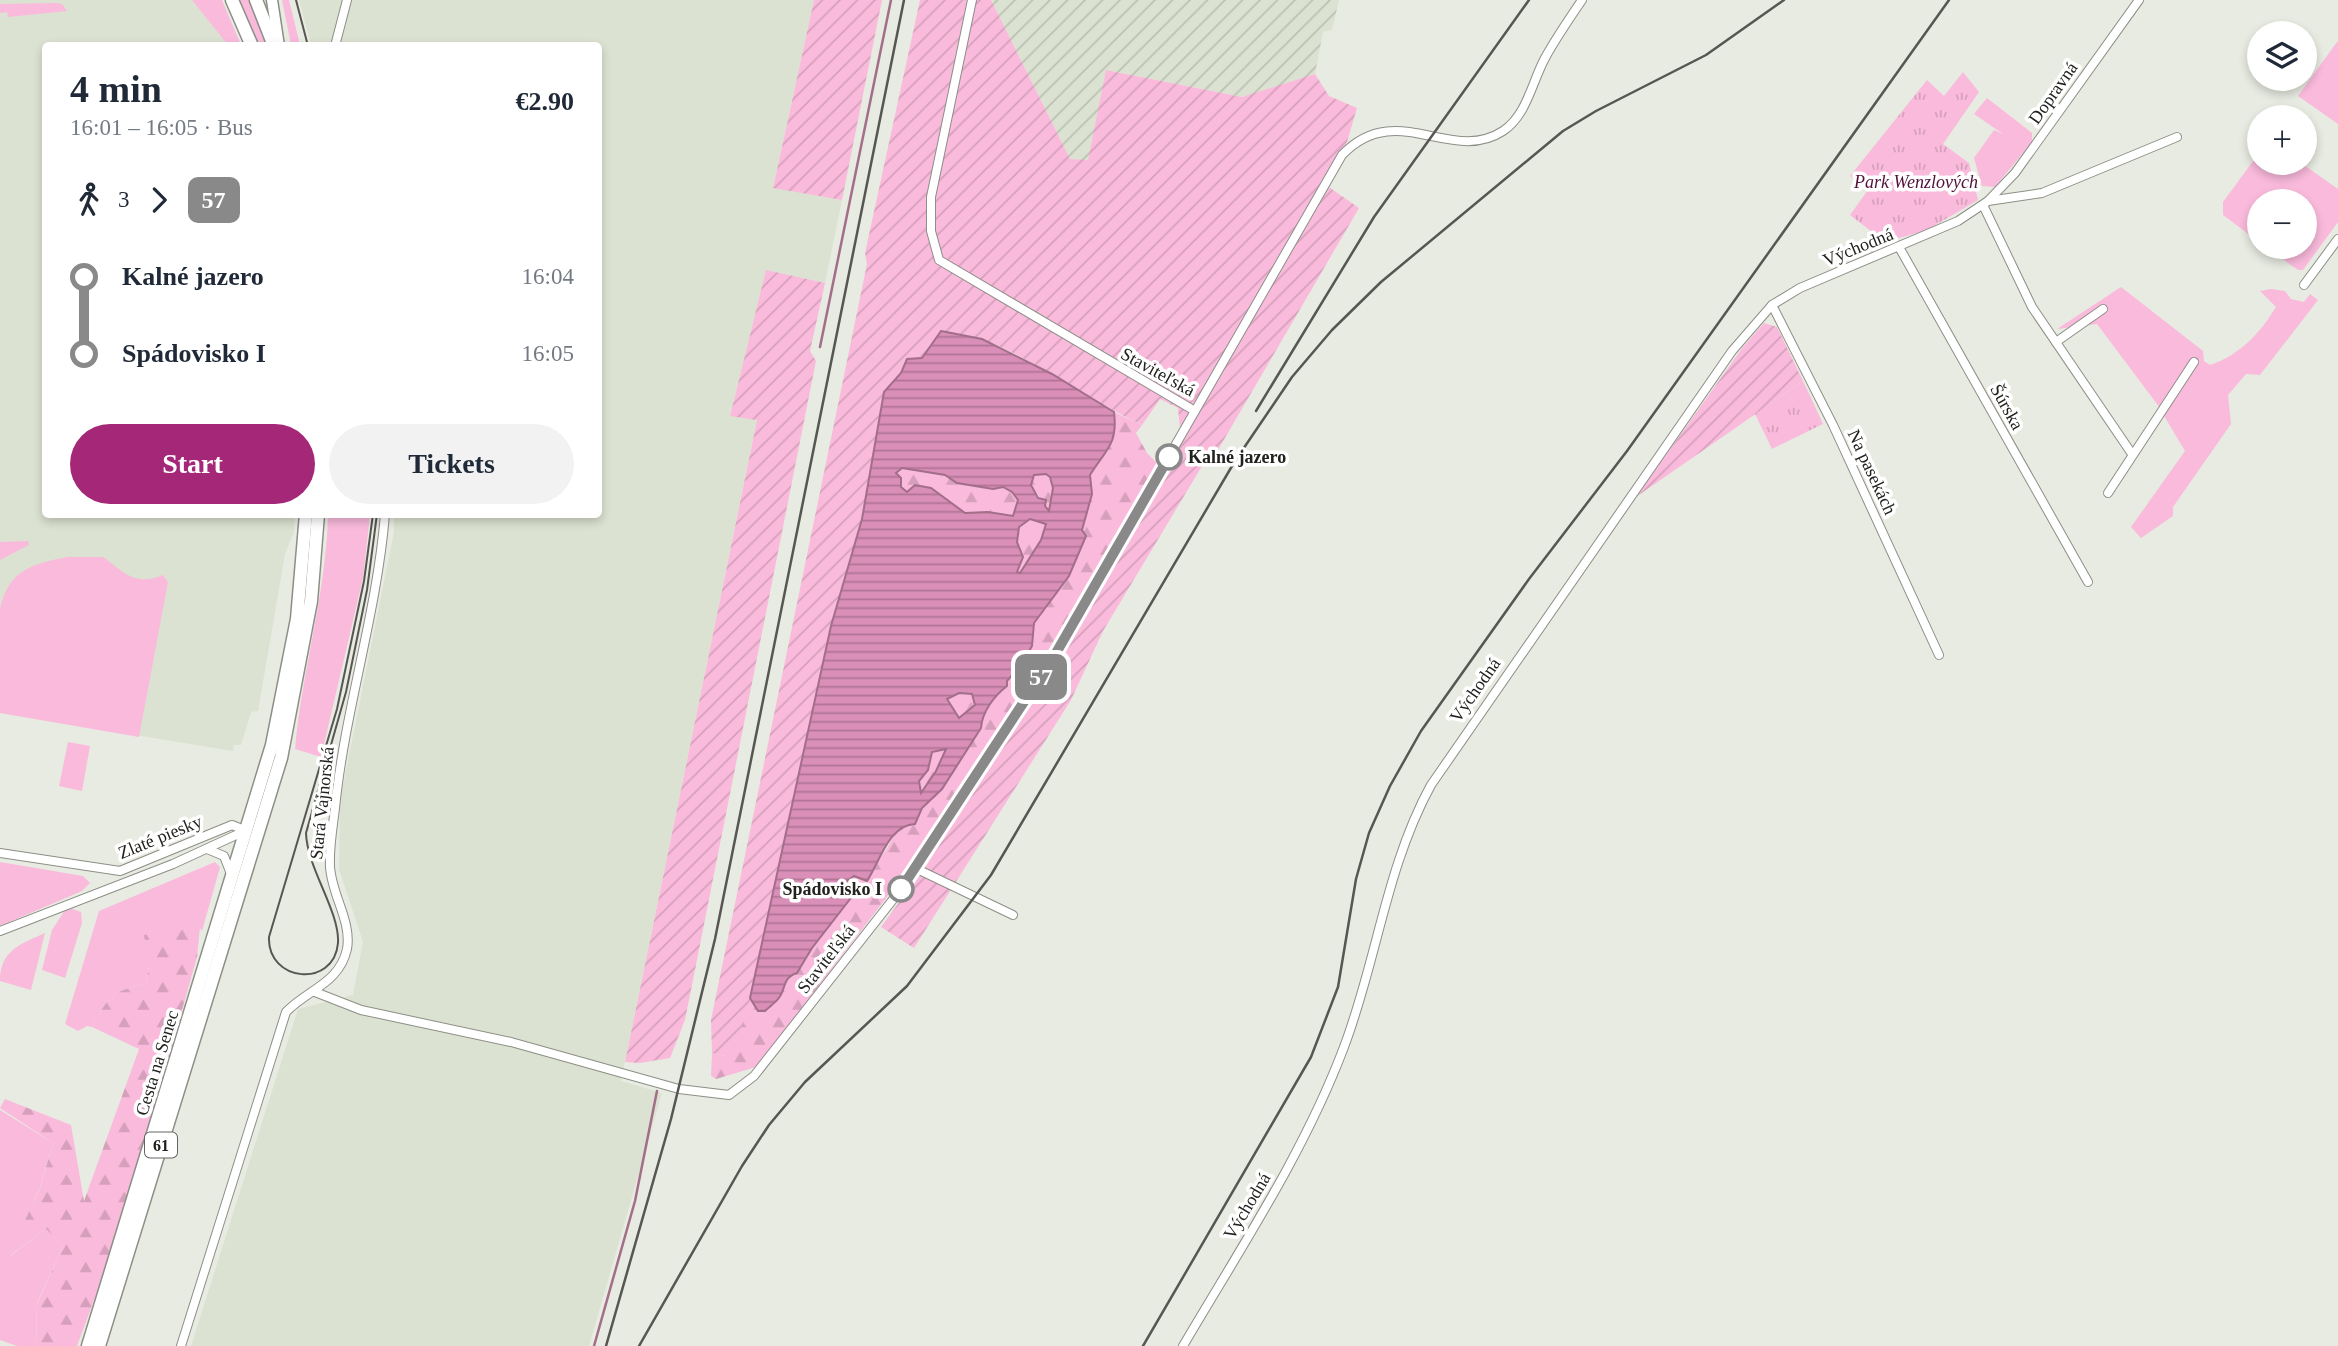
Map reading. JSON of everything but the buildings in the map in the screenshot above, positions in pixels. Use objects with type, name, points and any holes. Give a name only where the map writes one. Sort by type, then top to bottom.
[{"type":"main road","points":[[256,0],[274,42]]},
{"type":"main road","points":[[272,0],[276,42]]},
{"type":"main road","points":[[234,4],[249,42]]},
{"type":"main road","name":"Cesta na Senec","points":[[88,1346],[247,831],[286,683],[299,603],[306,518]]},
{"type":"main road","name":"Cesta na Senec","points":[[99,1346],[267,810],[312,601],[318,518]]},
{"type":"street","points":[[336,42],[347,0]]},
{"type":"street","name":"Staviteľská","points":[[315,992],[361,1010],[511,1042],[679,1089],[729,1095],[754,1076],[917,869],[1056,653],[1195,411],[939,260],[931,231],[932,197],[972,0]]},
{"type":"street","points":[[1195,411],[1342,155],[1354,143],[1383,132],[1413,131],[1446,139],[1476,141],[1504,130],[1526,103],[1544,60],[1582,0]]},
{"type":"street","name":"Dopravná","points":[[1986,203],[2015,173],[2139,0]]},
{"type":"street","name":"Východná","points":[[1183,1346],[1293,1160],[1319,1108],[1356,1013],[1398,860],[1431,785],[1732,351],[1772,305],[1809,284],[1958,221],[1986,203],[2042,193],[2177,137]]},
{"type":"street","points":[[1986,203],[2032,307],[2132,454]]},
{"type":"street","points":[[2304,285],[2338,239]]},
{"type":"street","name":"Šúrska","points":[[1899,247],[2088,582]]},
{"type":"street","name":"Na pasekách","points":[[1772,305],[1833,425],[1939,655]]},
{"type":"street","points":[[2056,342],[2103,309]]},
{"type":"street","points":[[2108,493],[2194,362]]},
{"type":"street","name":"Stará Vajnorská","points":[[181,1346],[286,1012],[297,1000],[315,992],[337,971],[346,948],[346,929],[330,866],[335,807],[347,726],[377,579],[385,518]]},
{"type":"street","name":"Zlaté piesky","points":[[0,931],[247,831],[267,810]]},
{"type":"street","name":"Zlaté piesky","points":[[0,853],[120,872],[232,825],[247,831]]},
{"type":"street","name":"Cesta na Senec","points":[[247,831],[249,868]]},
{"type":"street","name":"Zlaté piesky","points":[[207,849],[226,857],[232,879]]},
{"type":"street","points":[[917,869],[1013,915]]},
{"type":"shaded area","points":[[0,0],[220,0],[237,42],[42,42],[42,518],[295,518],[294,532],[285,554],[258,711],[251,712],[241,745],[234,745],[233,751],[0,713]]},
{"type":"shaded area","points":[[299,0],[814,0],[773,187],[842,200],[825,283],[766,271],[730,415],[757,419],[621,1081],[662,1093],[589,1346],[191,1346],[298,1009],[353,995],[363,942],[339,869],[340,800],[394,532],[394,518],[602,518],[602,42],[310,42]]},
{"type":"shaded area","points":[[991,0],[1339,0],[1332,30],[1323,32],[1315,74],[1276,87],[1242,97],[1107,70],[1088,161],[1070,159]]},
{"type":"shaded area","points":[[941,331],[982,339],[1052,374],[1114,412],[1112,440],[1090,475],[1092,494],[1082,530],[1086,536],[1069,576],[1034,623],[1032,646],[1023,662],[990,705],[981,728],[942,789],[922,808],[915,824],[906,826],[892,837],[867,881],[854,876],[846,882],[854,894],[812,948],[797,973],[786,981],[778,999],[765,1011],[758,1011],[750,998],[831,626],[862,519],[884,392],[901,373],[907,359],[922,358]],"holes":[[[902,468],[945,475],[957,483],[993,489],[1003,487],[1012,492],[1018,500],[1013,516],[988,512],[965,513],[931,488],[915,485],[907,492],[901,487],[901,478],[896,473]],[[1046,474],[1050,477],[1053,488],[1049,511],[1045,506],[1046,500],[1038,498],[1031,485],[1034,475]],[[1030,519],[1046,524],[1041,540],[1020,573],[1017,572],[1023,557],[1017,542],[1019,527]],[[959,693],[972,694],[975,705],[959,718],[947,699]],[[946,749],[936,771],[921,793],[919,781],[928,770],[932,752]]]},
{"type":"green space","points":[[192,0],[222,0],[240,42],[226,42]]},
{"type":"green space","points":[[240,0],[250,0],[267,42],[258,42]]},
{"type":"green space","points":[[282,0],[289,0],[299,42],[290,42]]},
{"type":"green space","points":[[814,0],[882,0],[842,200],[773,188]]},
{"type":"green space","points":[[920,0],[991,0],[1070,159],[1088,160],[1106,70],[1242,97],[1315,74],[1329,96],[1357,108],[1347,142],[1323,183],[1359,208],[1215,455],[1208,456],[1103,631],[1071,700],[914,948],[881,927],[919,875],[1058,657],[1164,474],[1180,429],[1178,408],[1160,399],[1142,425],[1025,359],[974,337],[941,331],[922,359],[907,359],[901,373],[884,392],[862,519],[831,626],[748,1009],[726,1056],[712,1053],[711,1020],[867,264],[865,253]]},
{"type":"green space","points":[[0,4],[62,4],[67,11],[8,17],[7,12],[0,13]]},
{"type":"green space","points":[[2338,42],[2338,124],[2317,109],[2317,105],[2311,105],[2298,96],[2302,91],[2317,91],[2317,70]]},
{"type":"green space","name":"Park Wenzlových","points":[[1963,72],[1979,92],[1943,144],[1969,163],[1978,200],[1927,230],[1885,242],[1850,215],[1868,190],[1850,176],[1927,80],[1944,96]]},
{"type":"green space","points":[[1987,98],[2032,133],[2032,142],[1995,187],[1982,186],[1974,158],[1994,130],[2003,134],[1974,114]]},
{"type":"green space","points":[[2247,169],[2247,175],[2317,174],[2338,189],[2338,222],[2317,251],[2317,189],[2247,189],[2247,233],[2223,215],[2223,202]]},
{"type":"green space","points":[[2283,259],[2311,259],[2303,270],[2298,270]]},
{"type":"green space","points":[[766,270],[825,283],[810,351],[816,361],[685,1020],[670,1058],[640,1063],[625,1062],[757,420],[730,416]]},
{"type":"green space","points":[[2121,287],[2203,351],[2204,361],[2210,365],[2240,349],[2270,317],[2276,307],[2260,291],[2285,291],[2291,299],[2304,302],[2310,294],[2318,300],[2260,375],[2246,374],[2228,395],[2231,424],[2173,507],[2173,516],[2141,538],[2131,527],[2185,451],[2157,404],[2097,324],[2057,329]]},
{"type":"green space","points":[[1764,323],[1777,327],[1803,381],[1636,497],[1743,347]]},
{"type":"green space","points":[[1803,381],[1823,424],[1772,449],[1755,414]]},
{"type":"green space","points":[[1114,412],[1142,425],[1136,433],[1147,453],[1159,465],[1049,653],[962,791],[910,867],[756,1067],[716,1079],[711,1076],[712,1053],[726,1056],[750,998],[758,1010],[765,1011],[783,992],[786,981],[807,958],[842,888],[852,877],[882,855],[898,829],[915,824],[922,808],[942,789],[981,728],[981,721],[996,695],[1023,662],[1032,646],[1034,623],[1069,576],[1086,537],[1082,530],[1092,494],[1090,475],[1112,440]]},
{"type":"green space","points":[[902,468],[945,475],[957,483],[993,489],[1002,487],[1012,492],[1018,500],[1013,516],[988,512],[965,513],[931,488],[907,492],[900,487],[896,473]]},
{"type":"green space","points":[[1034,475],[1050,476],[1053,488],[1049,511],[1031,485]]},
{"type":"green space","points":[[328,518],[370,518],[363,578],[321,757],[295,749]]},
{"type":"green space","points":[[1030,519],[1047,524],[1041,540],[1020,573],[1017,572],[1023,557],[1017,542],[1019,526]]},
{"type":"green space","points":[[28,541],[29,545],[0,560],[0,542]]},
{"type":"green space","points":[[68,557],[103,557],[137,579],[163,575],[168,582],[139,737],[0,713],[0,609],[4,596],[9,585],[24,571],[43,562]]},
{"type":"green space","points":[[959,693],[972,694],[975,705],[959,718],[947,699]]},
{"type":"green space","points":[[68,742],[90,746],[82,791],[59,786]]},
{"type":"green space","points":[[946,748],[948,751],[921,793],[918,790],[921,785],[919,781],[928,770],[932,752]]},
{"type":"green space","points":[[0,862],[83,876],[90,883],[82,891],[0,926]]},
{"type":"green space","points":[[215,862],[220,867],[202,931],[199,927],[149,966],[146,984],[126,989],[112,997],[92,1027],[87,1026],[78,1031],[65,1024],[99,911]]},
{"type":"green space","points":[[67,907],[81,912],[82,923],[65,978],[42,970],[52,930]]},
{"type":"green space","points":[[200,927],[197,957],[118,1236],[77,1346],[36,1346],[37,1304],[63,1246],[46,1229],[8,1257],[40,1188],[53,1143],[0,1108],[5,1099],[71,1125],[84,1201],[139,1049],[92,1027],[112,997],[126,989],[146,984],[149,966],[144,935]]},
{"type":"green space","points":[[45,933],[31,990],[0,981],[1,970],[8,955],[20,945]]},
{"type":"green space","points":[[0,1110],[53,1143],[40,1187],[10,1256],[46,1229],[63,1246],[37,1303],[36,1346],[17,1346],[0,1340]]},
{"type":"waterway","points":[[820,347],[891,0]]},
{"type":"waterway","points":[[594,1346],[635,1201],[657,1091]]},
{"type":"tram line","points":[[296,0],[307,42]]},
{"type":"tram line","points":[[372,518],[364,581],[337,709],[269,937],[271,952],[278,963],[289,971],[301,974],[314,973],[325,968],[334,958],[338,943],[334,918],[312,861],[306,833],[346,692],[367,590],[376,518]]},
{"type":"railway","points":[[606,1346],[671,1119],[715,939],[904,0]]},
{"type":"railway","points":[[1256,411],[1374,217],[1529,0]]},
{"type":"railway","points":[[639,1346],[742,1166],[769,1125],[805,1082],[907,986],[991,875],[1235,461],[1292,377],[1332,330],[1381,282],[1563,131],[1596,111],[1706,55],[1784,0]]},
{"type":"railway","points":[[1143,1346],[1311,1057],[1338,987],[1356,879],[1369,833],[1390,786],[1421,731],[1529,579],[1627,451],[1949,0]]},
{"type":"bus line","name":"57","points":[[901,889],[917,869],[1056,653],[1169,457]]},
{"type":"place","name":"Kalné jazero","points":[[1169,457]]},
{"type":"place","name":"Spádovisko I","points":[[901,889]]}]
